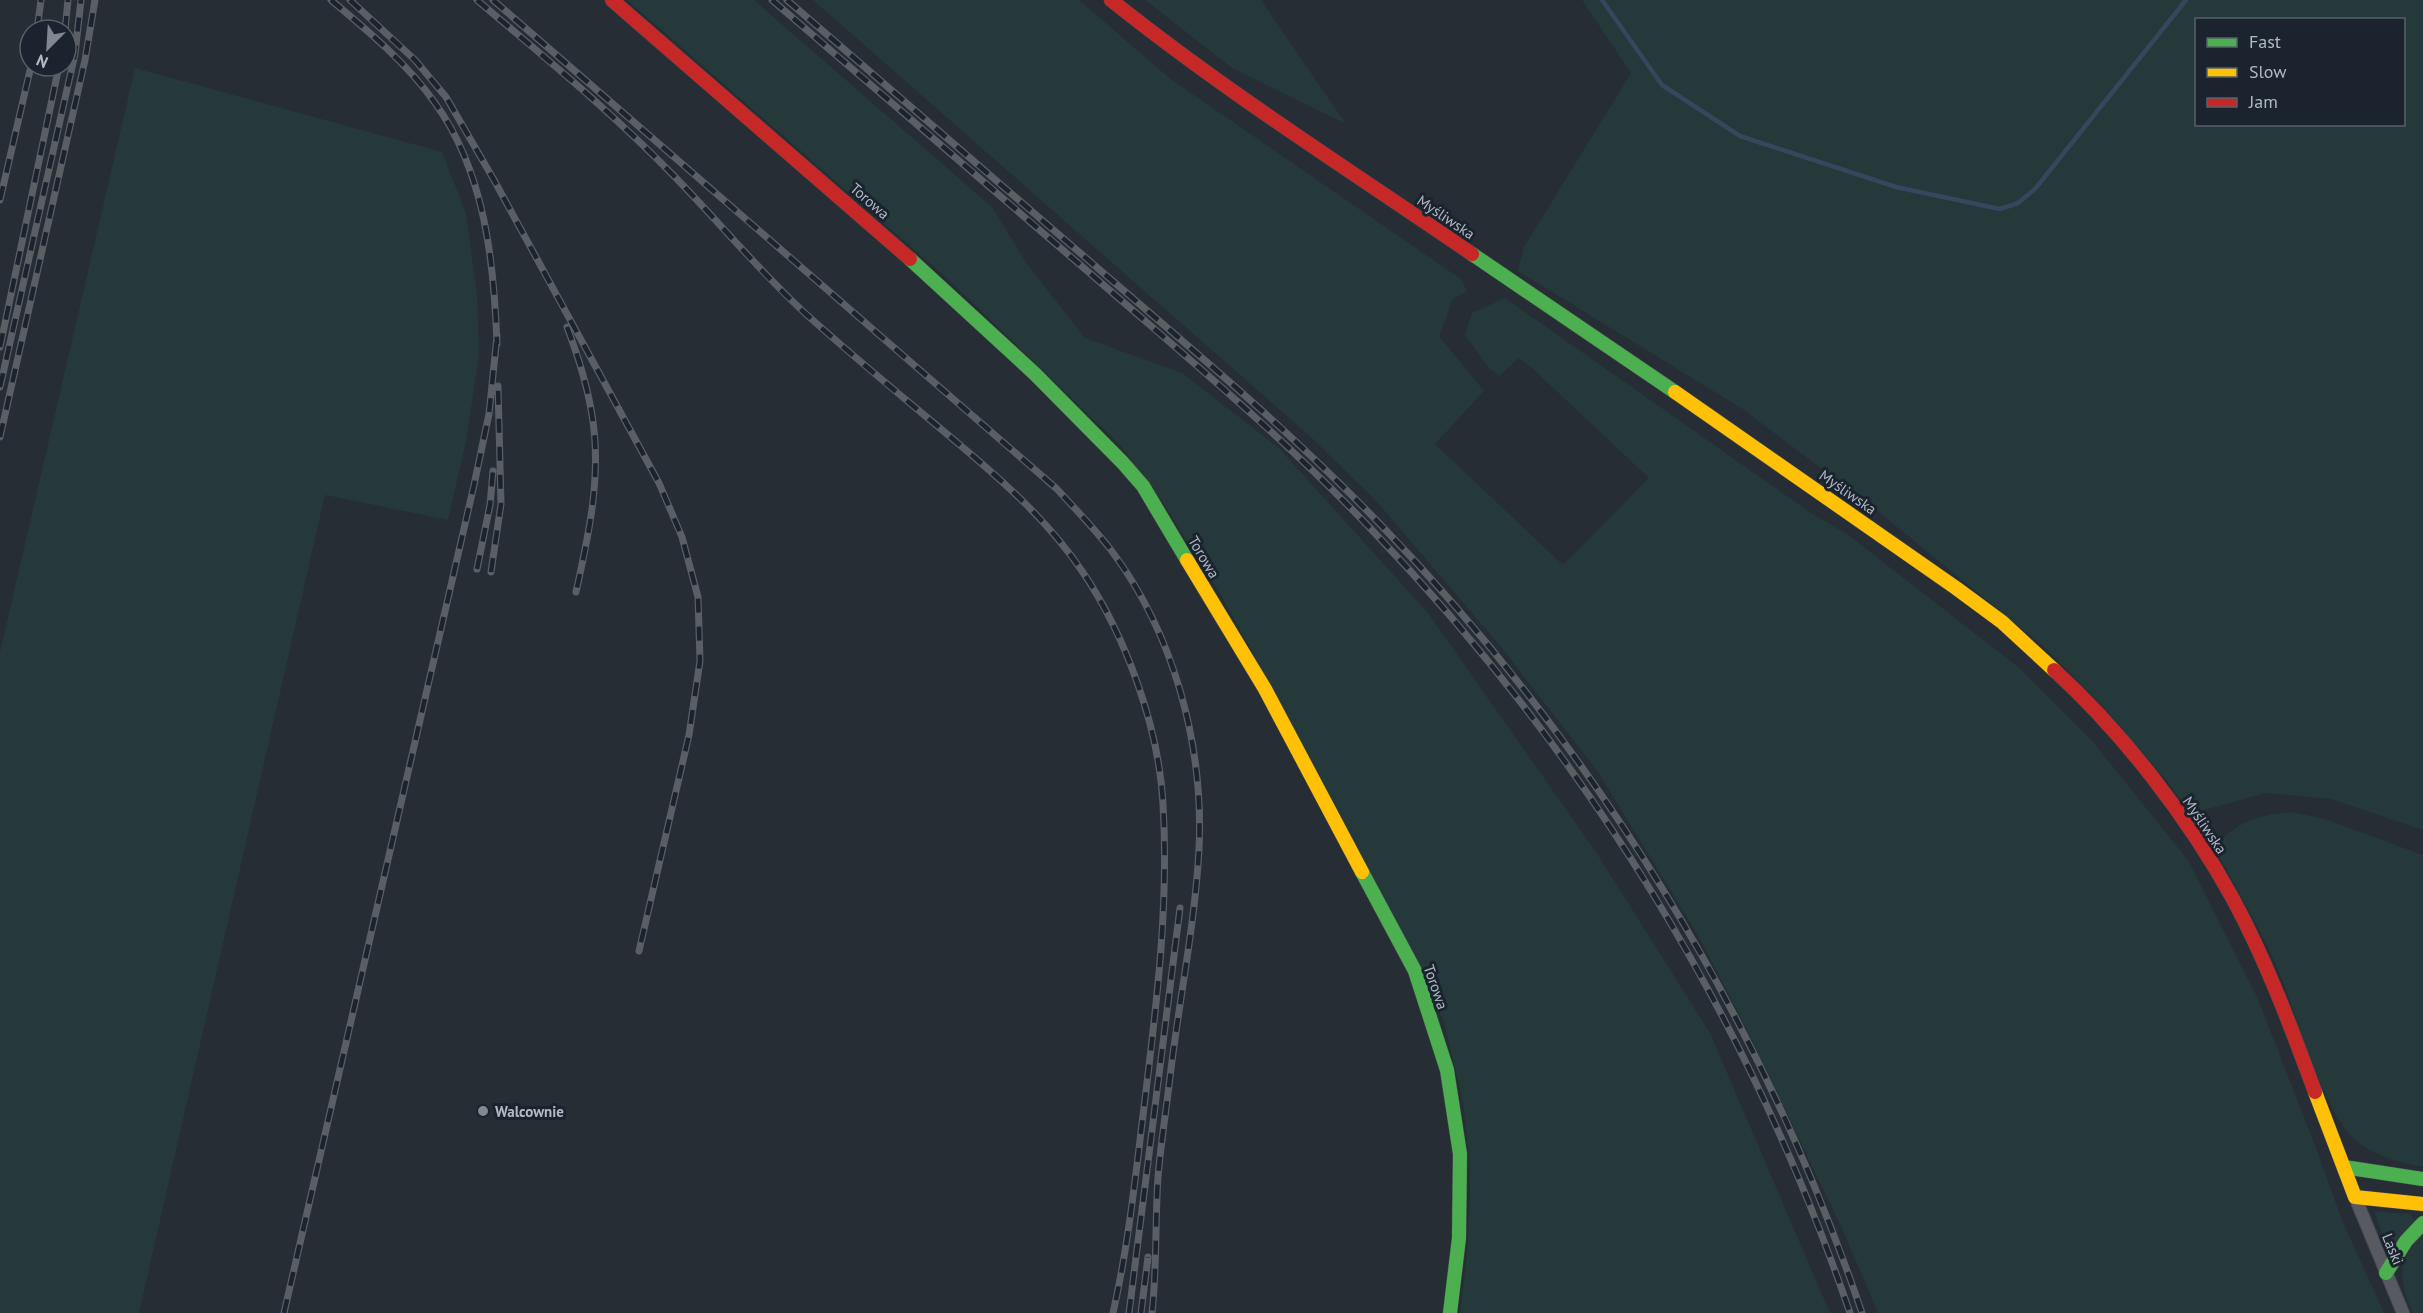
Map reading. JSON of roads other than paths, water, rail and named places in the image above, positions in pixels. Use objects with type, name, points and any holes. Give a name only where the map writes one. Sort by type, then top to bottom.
[{"type":"street","name":"Torowa","points":[[612,0],[896,245],[1005,346],[1122,461],[1143,486],[1270,699],[1392,925],[1414,971],[1447,1071],[1460,1154],[1459,1238],[1450,1313]]},
{"type":"street","name":"Myśliwska","points":[[1111,0],[1157,37],[1231,90],[1763,453],[1956,588],[2002,622],[2087,699],[2143,765],[2195,838],[2233,899],[2286,1013],[2355,1197]]},
{"type":"street","points":[[2344,1167],[2416,1178]]},
{"type":"street","points":[[2416,1178],[2402,1187],[2401,1193],[2416,1203]]},
{"type":"street","points":[[2355,1197],[2416,1203]]},
{"type":"street","name":"Laski","points":[[2355,1197],[2403,1313]]},
{"type":"street","points":[[2386,1273],[2406,1241],[2423,1223]]},
{"type":"waterway","points":[[1602,0],[1662,85],[1740,136],[1896,187],[2000,209],[2018,203],[2035,189],[2186,0]]},
{"type":"railway","points":[[39,18],[41,0]]},
{"type":"railway","points":[[66,18],[68,0]]},
{"type":"railway","points":[[0,387],[75,54],[81,0]]},
{"type":"railway","points":[[0,437],[85,60],[95,0]]},
{"type":"railway","points":[[331,0],[400,61],[435,103],[452,130],[476,188],[484,219],[493,281],[497,344]]},
{"type":"railway","points":[[350,0],[415,60],[446,97],[494,180],[659,483],[682,537],[698,597],[700,661],[689,735],[639,951]]},
{"type":"railway","points":[[477,0],[627,130],[691,193],[773,282],[807,315],[977,459],[1026,504],[1069,553],[1098,596],[1112,623],[1137,682],[1155,744],[1163,804],[1164,841],[1161,952],[1154,1025],[1132,1207],[1113,1313]]},
{"type":"railway","points":[[493,0],[1057,489],[1111,550],[1133,583],[1152,618],[1168,654],[1190,731],[1199,810],[1199,849],[1194,904],[1159,1164],[1152,1313]]},
{"type":"railway","points":[[772,0],[1175,346],[1339,496],[1448,614],[1522,704],[1590,797],[1653,894],[1711,995],[1763,1098],[1809,1204],[1850,1313]]},
{"type":"railway","points":[[787,0],[1211,366],[1313,458],[1378,522],[1457,608],[1531,698],[1600,792],[1664,890],[1722,992],[1775,1096],[1821,1203],[1862,1313]]},
{"type":"railway","points":[[0,200],[28,78]]},
{"type":"railway","points":[[0,347],[56,78]]},
{"type":"railway","points":[[567,327],[588,392],[596,459],[593,504],[576,592]]},
{"type":"railway","points":[[284,1313],[474,485],[489,414],[497,336]]},
{"type":"railway","points":[[491,572],[501,504],[498,386]]},
{"type":"railway","points":[[477,569],[490,505],[493,471]]},
{"type":"railway","points":[[1129,1313],[1180,908]]},
{"type":"railway","points":[[1141,1313],[1148,1257]]},
{"type":"place","name":"Walcownie","points":[[483,1111]]}]
